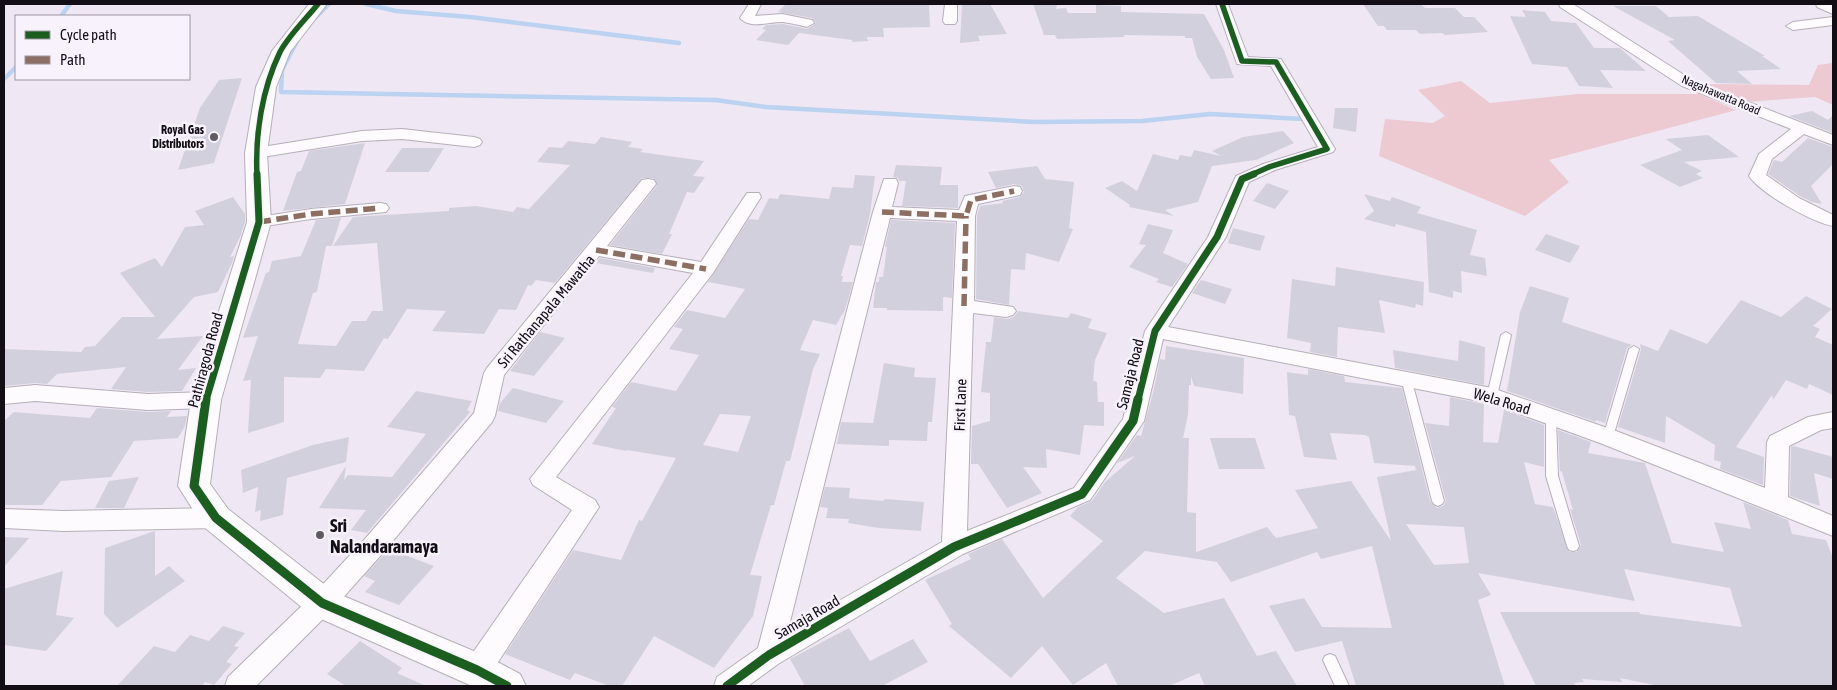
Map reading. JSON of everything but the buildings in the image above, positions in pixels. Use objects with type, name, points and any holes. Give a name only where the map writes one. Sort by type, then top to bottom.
[{"type":"street","name":"Pathiragoda Road","points":[[318,4],[281,51],[266,87],[256,153],[259,222],[206,400],[194,486],[216,518],[322,603],[477,670],[507,686]]},
{"type":"street","points":[[756,4],[747,18],[755,22],[768,18],[782,18],[807,23]]},
{"type":"street","points":[[950,20],[951,4]]},
{"type":"street","name":"Samaja Road","points":[[727,686],[769,655],[954,547],[1082,494],[1133,421],[1155,331],[1217,237],[1242,179],[1269,167],[1327,149],[1276,62],[1242,61],[1222,4]]},
{"type":"street","name":"Nagahawatta Road","points":[[1566,4],[1687,83],[1833,140]]},
{"type":"street","points":[[1822,4],[1833,10]]},
{"type":"street","points":[[1793,26],[1833,22]]},
{"type":"street","points":[[1802,128],[1765,156],[1757,176],[1784,198],[1833,221]]},
{"type":"street","points":[[256,153],[362,136],[402,134],[474,142]]},
{"type":"street","points":[[769,655],[856,324],[890,183]]},
{"type":"street","name":"Sri Rathanapala Mawatha","points":[[238,686],[322,603],[373,547],[484,416],[494,373],[648,184]]},
{"type":"street","points":[[882,212],[966,216],[971,200],[1014,191]]},
{"type":"street","points":[[477,670],[587,507],[541,479],[706,269],[753,198]]},
{"type":"street","points":[[259,222],[311,214],[380,208]]},
{"type":"street","name":"First Lane","points":[[954,547],[966,216]]},
{"type":"street","points":[[596,250],[706,269]]},
{"type":"street","points":[[964,306],[1006,311]]},
{"type":"street","name":"Wela Road","points":[[1155,331],[1492,396],[1608,437],[1833,526]]},
{"type":"street","points":[[4,396],[35,393],[148,402],[206,400]]},
{"type":"street","points":[[1776,502],[1778,442],[1816,423],[1833,420]]},
{"type":"street","points":[[4,518],[63,521],[216,518]]},
{"type":"lane","points":[[1492,396],[1506,335]]},
{"type":"lane","points":[[1608,437],[1634,349]]},
{"type":"lane","points":[[1406,378],[1438,501]]},
{"type":"lane","points":[[1551,418],[1552,476],[1573,546]]},
{"type":"lane","points":[[1330,660],[1342,686]]},
{"type":"shaded area","points":[[1833,63],[1833,105],[1815,97],[1744,102],[1705,84],[1809,85],[1818,65]]},
{"type":"shaded area","points":[[1461,81],[1490,103],[1578,94],[1699,94],[1736,110],[1549,160],[1569,182],[1525,216],[1379,156],[1385,119],[1433,123],[1445,116],[1418,90]]},
{"type":"waterway","points":[[62,15],[70,4]]},
{"type":"waterway","points":[[315,18],[329,4]]},
{"type":"waterway","points":[[366,4],[396,11],[470,17],[679,43]]},
{"type":"waterway","points":[[297,41],[282,70],[281,92],[716,100],[766,107],[1034,122],[1142,121],[1210,114],[1303,119]]},
{"type":"waterway","points":[[4,79],[15,68]]},
{"type":"marked path","points":[[882,212],[966,216],[971,200],[1014,191]]},
{"type":"marked path","points":[[259,222],[311,214],[380,208]]},
{"type":"marked path","points":[[964,306],[966,216]]},
{"type":"marked path","points":[[596,250],[706,269]]},
{"type":"cycle path","points":[[318,4],[281,51],[266,87],[256,153],[259,222],[206,400],[194,486],[216,518],[322,603],[477,670],[507,686]]},
{"type":"cycle path","points":[[727,686],[769,655],[954,547],[1082,494],[1133,421],[1155,331],[1217,237],[1242,179],[1269,167],[1327,149],[1276,62],[1242,61],[1222,4]]},
{"type":"place","name":"Royal Gas Distributors","points":[[214,137]]},
{"type":"place","name":"Sri Nalandaramaya","points":[[320,535]]}]
